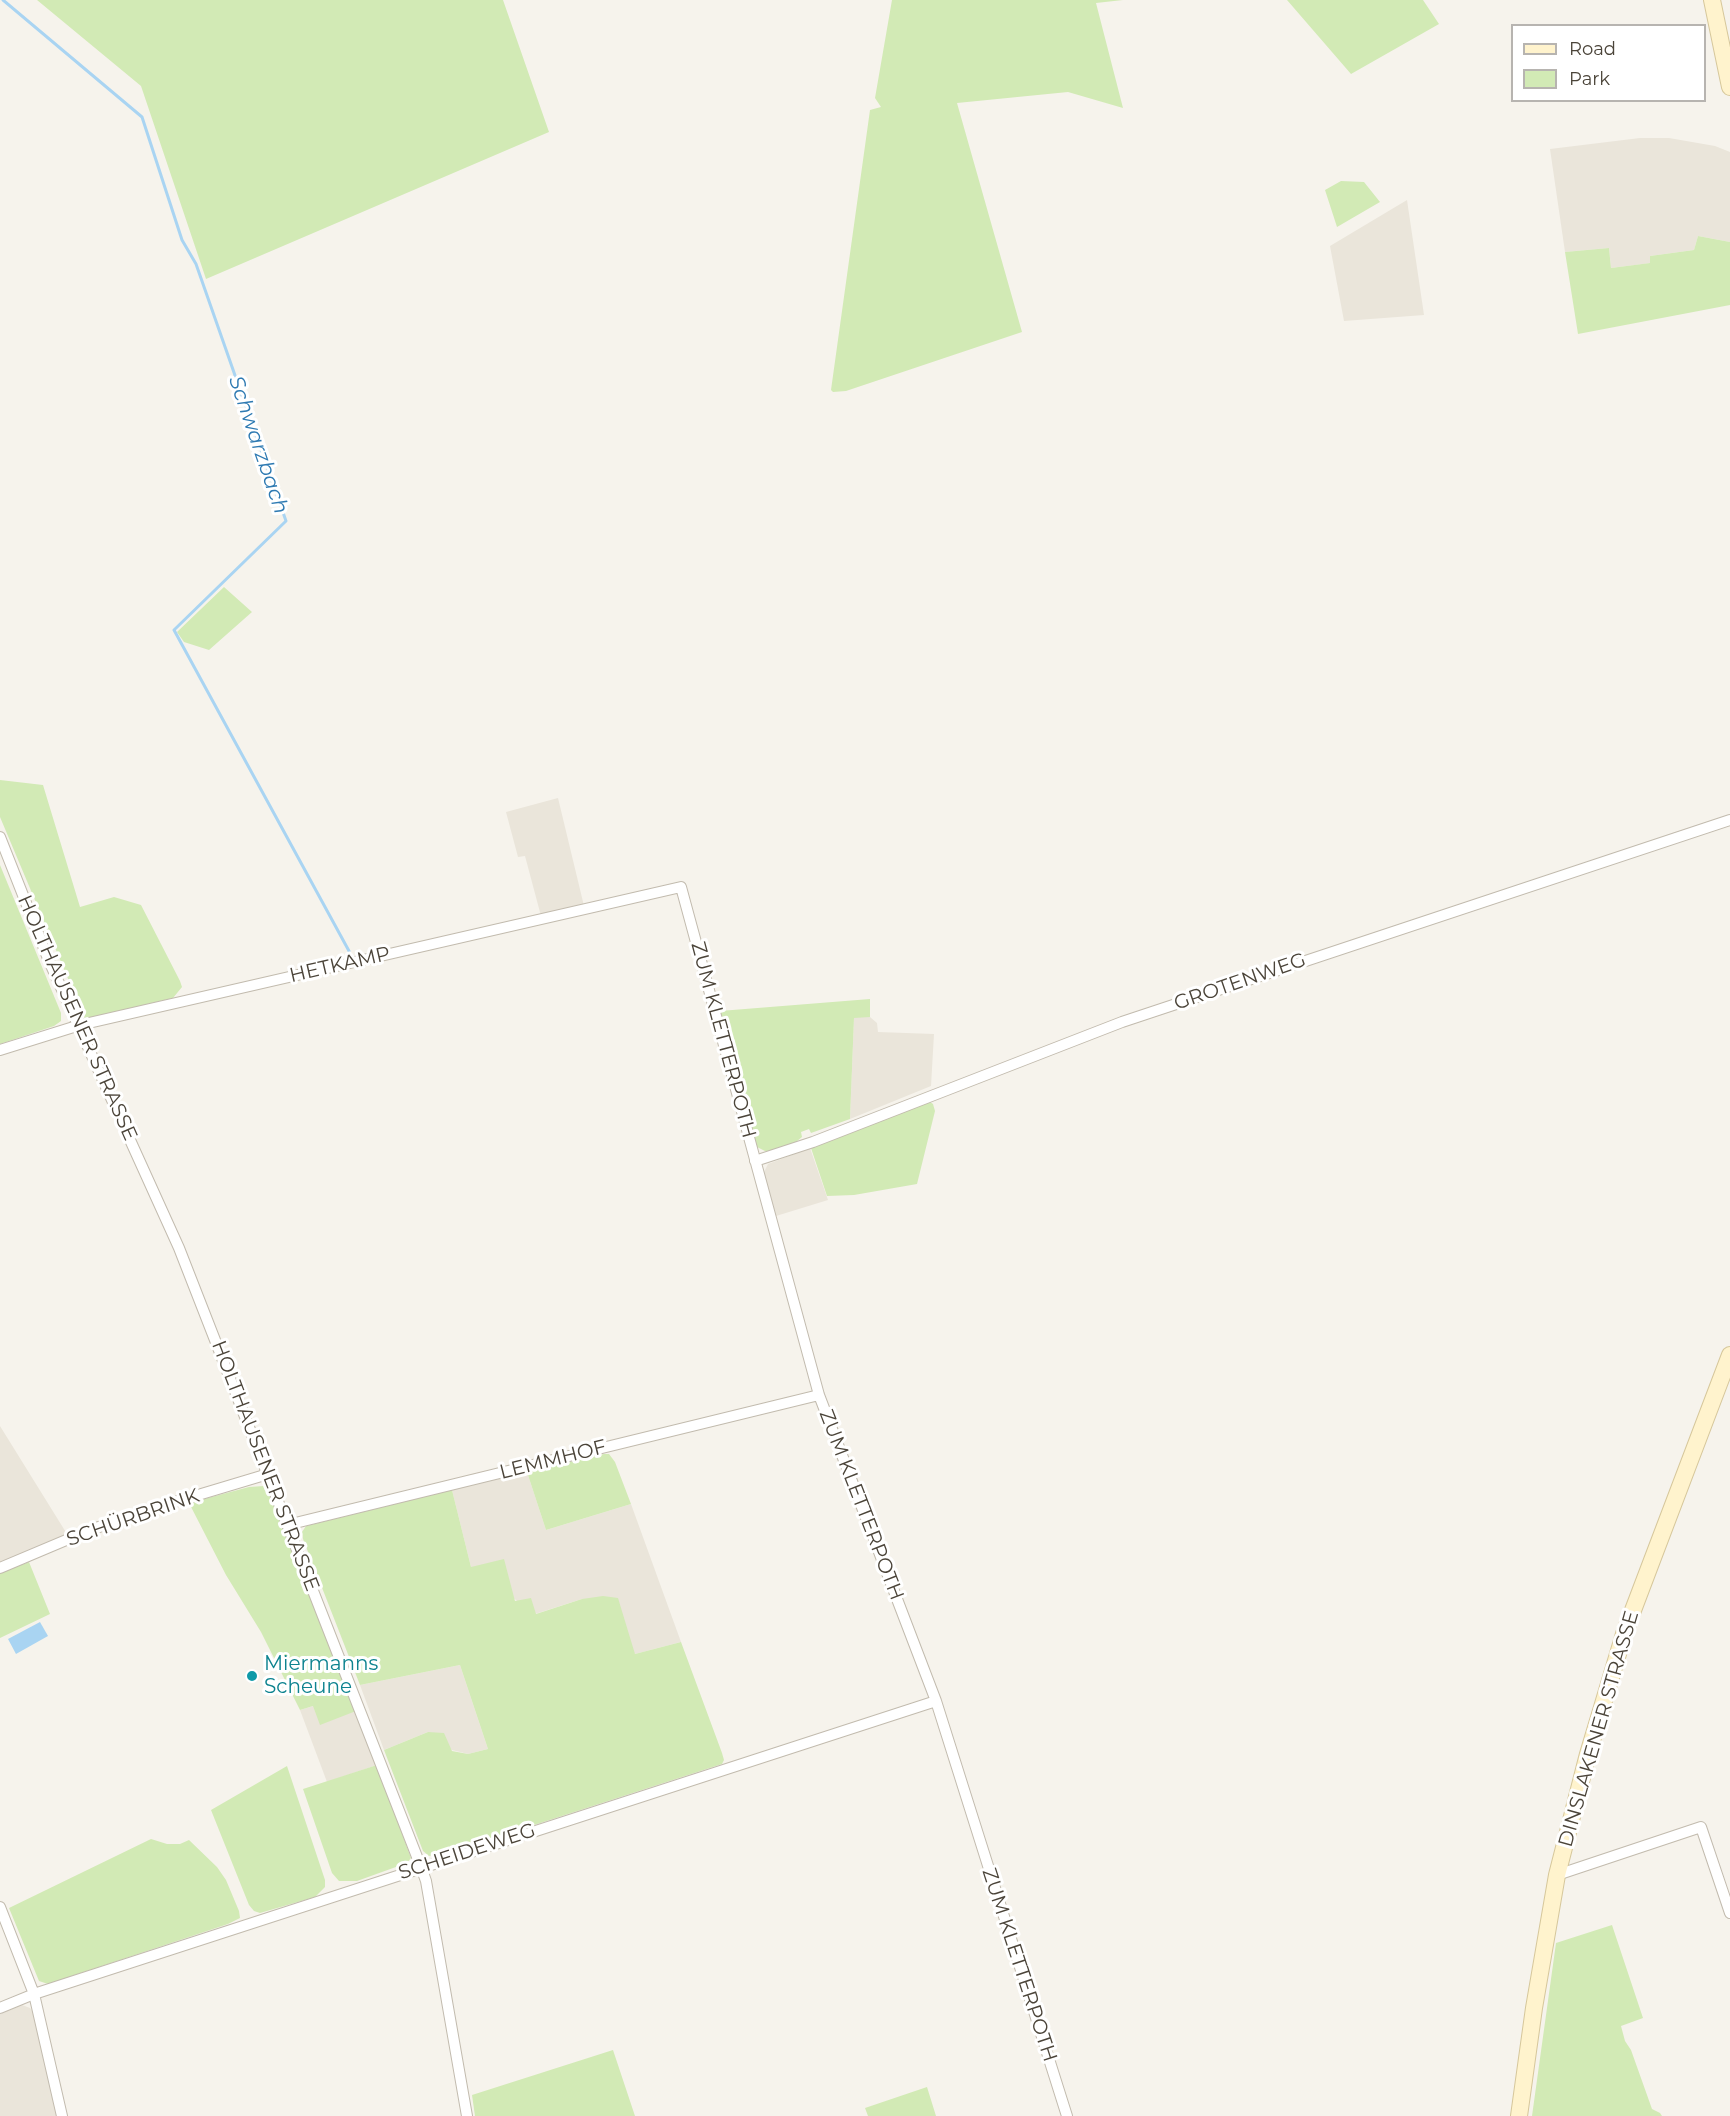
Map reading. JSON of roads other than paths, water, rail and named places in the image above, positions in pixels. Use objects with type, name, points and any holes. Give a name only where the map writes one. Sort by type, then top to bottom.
[{"type":"main road","points":[[1712,0],[1730,87]]},
{"type":"main road","name":"DINSLAKENER STRASSE","points":[[1519,2116],[1534,2008],[1557,1875],[1588,1754],[1624,1634],[1730,1355]]},
{"type":"street","name":"GROTENWEG","points":[[755,1161],[813,1142],[1122,1022],[1730,819]]},
{"type":"street","name":"HOLTHAUSENER STRASSE","points":[[0,837],[49,961],[80,1025],[179,1248],[421,1867],[426,1881],[467,2116]]},
{"type":"street","name":"ZUM KLETTERPOTH","points":[[681,887],[819,1395],[936,1701],[1067,2116]]},
{"type":"street","name":"HETKAMP","points":[[0,1050],[80,1025],[681,887]]},
{"type":"street","name":"LEMMHOF","points":[[287,1524],[819,1395]]},
{"type":"street","name":"SCHÜRBRINK","points":[[0,1568],[90,1530],[268,1474]]},
{"type":"street","name":"SCHEIDEWEG","points":[[0,2008],[34,1994],[421,1867],[936,1701]]},
{"type":"street","points":[[1557,1875],[1701,1827],[1730,1913]]},
{"type":"street","points":[[0,1907],[34,1994],[62,2116]]},
{"type":"water","points":[[40,1622],[48,1636],[16,1654],[8,1639]]},
{"type":"waterway","name":"Schwarzbach","points":[[3,0],[142,117],[182,240],[196,264],[286,521],[174,630],[349,951]]},
{"type":"place","name":"Miermanns Scheune","points":[[252,1676]]}]
